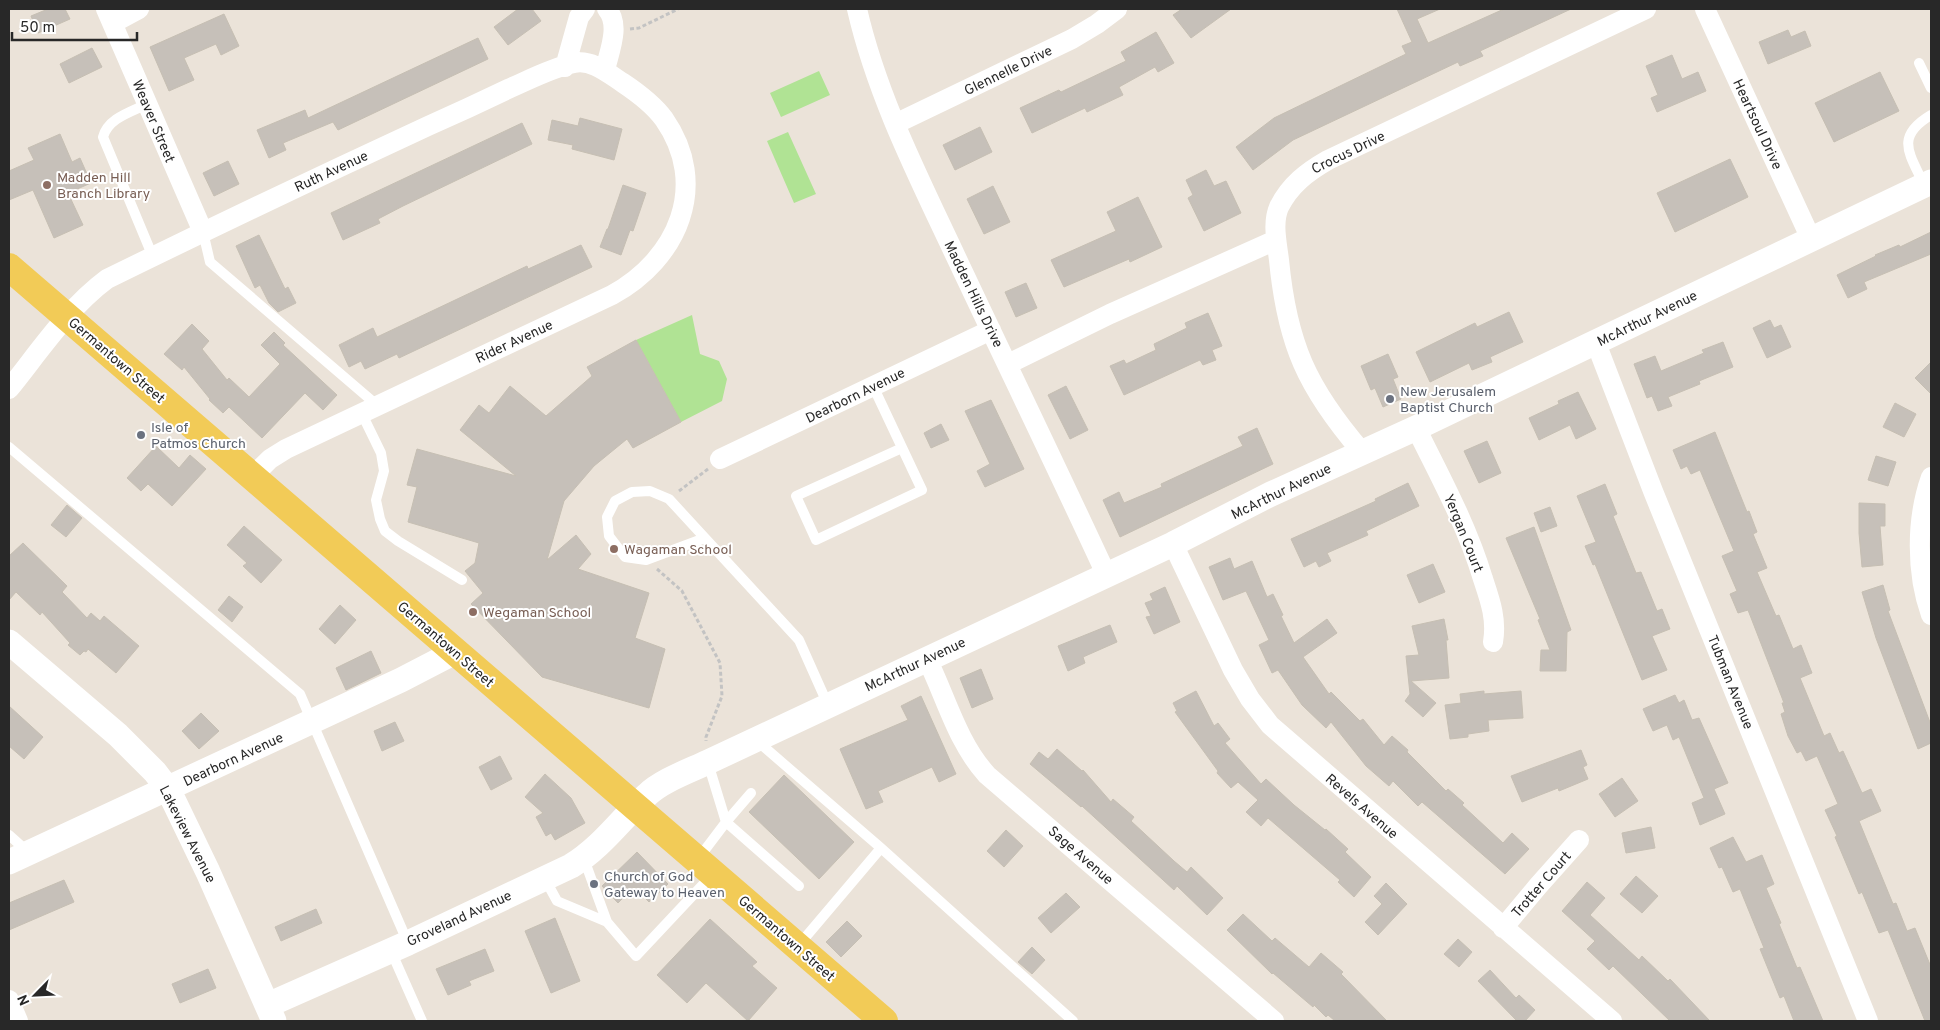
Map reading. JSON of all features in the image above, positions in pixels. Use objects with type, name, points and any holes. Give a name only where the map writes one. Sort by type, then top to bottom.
[{"type":"main road","name":"Germantown Street","points":[[9,267],[797,947],[872,1017]]},
{"type":"street","points":[[109,16],[139,9]]},
{"type":"street","points":[[564,67],[579,17],[585,9]]},
{"type":"street","points":[[605,70],[614,31],[613,16],[608,9]]},
{"type":"street","name":"Madden Hills Drive","points":[[857,9],[874,72],[921,184],[1106,574]]},
{"type":"street","name":"Glennelle Drive","points":[[895,124],[1072,39],[1117,9]]},
{"type":"street","name":"Crocus Drive","points":[[1362,452],[1325,407],[1298,356],[1286,314],[1275,226],[1279,208],[1288,192],[1306,173],[1328,160],[1646,9]]},
{"type":"street","name":"Heartsoul Drive","points":[[1705,9],[1810,239]]},
{"type":"street","name":"Weaver Street","points":[[109,16],[203,232]]},
{"type":"street","name":"Ruth Avenue","points":[[9,389],[67,318],[94,289],[107,279],[290,190],[532,78],[576,63],[605,70],[638,93],[654,107],[674,137]]},
{"type":"street","name":"Rider Avenue","points":[[252,477],[270,459],[286,449],[612,295],[637,280],[663,252],[674,235],[679,221],[684,192],[684,177],[674,137]]},
{"type":"street","name":"McArthur Avenue","points":[[635,807],[654,789],[708,762],[1173,544],[1270,494],[1596,343],[1928,183]]},
{"type":"street","points":[[1008,364],[1110,314],[1276,240]]},
{"type":"street","name":"Dearborn Avenue","points":[[720,460],[991,330]]},
{"type":"street","name":"Tubman Avenue","points":[[1596,343],[1868,1021]]},
{"type":"street","name":"Yergan Court","points":[[1416,428],[1455,506],[1478,562],[1493,612],[1493,642]]},
{"type":"street","points":[[1931,477],[1925,504],[1920,548],[1926,600],[1931,615]]},
{"type":"street","name":"Revels Avenue","points":[[1173,544],[1233,670],[1250,699],[1270,725],[1612,1021]]},
{"type":"street","name":"Lakeview Avenue","points":[[9,642],[118,735],[155,772],[168,789],[208,872],[271,1013]]},
{"type":"street","name":"Dearborn Avenue","points":[[19,857],[312,722],[455,652]]},
{"type":"street","name":"Sage Avenue","points":[[927,659],[950,713],[972,755],[987,775],[1274,1021]]},
{"type":"street","name":"Groveland Avenue","points":[[271,1013],[399,947],[571,866],[584,858],[611,834],[635,807]]},
{"type":"street","name":"Trotter Court","points":[[1503,928],[1579,840]]},
{"type":"street","points":[[9,1000],[18,1021]]},
{"type":"lane","points":[[1919,63],[1931,88]]},
{"type":"lane","points":[[147,104],[112,121],[105,129],[103,137],[152,257]]},
{"type":"lane","points":[[1928,183],[1907,145],[1909,136],[1918,123],[1931,115]]},
{"type":"lane","points":[[203,232],[210,262],[370,410],[384,472],[376,500],[380,520],[385,530],[398,541],[462,580]]},
{"type":"lane","points":[[873,386],[922,490],[816,540],[796,496],[902,448]]},
{"type":"lane","points":[[9,447],[300,694],[399,947],[422,1021]]},
{"type":"lane","points":[[705,538],[646,560],[626,557],[609,536],[607,517],[615,501],[632,492],[650,491],[668,499],[705,538],[799,640],[828,705]]},
{"type":"lane","points":[[755,740],[881,848],[1072,1021]]},
{"type":"lane","points":[[708,762],[726,822],[799,886]]},
{"type":"lane","points":[[584,858],[607,922],[636,956],[705,868],[726,822],[751,792]]},
{"type":"lane","points":[[9,836],[19,857]]},
{"type":"lane","points":[[797,947],[881,848]]},
{"type":"lane","points":[[545,878],[558,901],[607,922]]},
{"type":"path","points":[[614,31],[639,28],[678,9]]},
{"type":"path","points":[[668,499],[720,460]]},
{"type":"path","points":[[646,560],[682,591],[720,663],[722,696],[706,737],[708,762]]},
{"type":"green space","points":[[819,71],[830,95],[781,117],[770,93]]},
{"type":"green space","points":[[788,132],[816,194],[794,203],[767,141]]},
{"type":"green space","points":[[692,315],[700,354],[719,361],[727,379],[722,401],[681,422],[636,340]]},
{"type":"building","points":[[48,9],[65,9],[70,19],[38,33],[31,16]]},
{"type":"building","points":[[518,9],[532,9],[541,21],[508,45],[494,27]]},
{"type":"building","points":[[1182,9],[1231,9],[1191,38],[1173,15]]},
{"type":"building","points":[[1397,9],[1440,9],[1417,19],[1428,43],[1504,9],[1571,9],[1480,51],[1483,56],[1460,66],[1458,62],[1293,140],[1253,170],[1236,147],[1274,118],[1406,54],[1402,46],[1412,42]]},
{"type":"building","points":[[224,14],[239,46],[221,55],[216,44],[184,58],[194,80],[169,91],[150,47]]},
{"type":"building","points":[[1788,30],[1791,37],[1805,31],[1811,46],[1768,64],[1759,42]]},
{"type":"building","points":[[1156,32],[1174,63],[1158,72],[1155,67],[1119,87],[1123,95],[1087,112],[1085,108],[1032,133],[1020,108],[1059,90],[1061,92],[1126,61],[1121,52]]},
{"type":"building","points":[[478,38],[488,59],[338,130],[333,122],[283,143],[286,150],[269,158],[257,130],[305,110],[308,118]]},
{"type":"building","points":[[92,48],[102,67],[69,83],[60,64]]},
{"type":"building","points":[[1672,55],[1682,79],[1698,72],[1706,91],[1657,112],[1651,98],[1658,95],[1646,66]]},
{"type":"building","points":[[1880,72],[1899,111],[1834,142],[1815,103]]},
{"type":"building","points":[[580,118],[622,129],[614,160],[572,149],[573,145],[548,140],[552,120],[578,126]]},
{"type":"building","points":[[522,123],[532,144],[403,206],[378,219],[380,223],[343,240],[331,213]]},
{"type":"building","points":[[980,127],[992,152],[955,170],[943,145]]},
{"type":"building","name":"Madden Hill Branch Library","points":[[60,134],[72,162],[80,158],[91,183],[68,193],[83,225],[54,238],[33,190],[9,200],[9,171],[34,160],[28,148]]},
{"type":"building","points":[[1730,159],[1748,197],[1675,232],[1657,193]]},
{"type":"building","points":[[228,161],[239,184],[214,196],[203,173]]},
{"type":"building","points":[[1206,170],[1214,186],[1226,181],[1241,213],[1204,231],[1188,198],[1193,195],[1186,180]]},
{"type":"building","points":[[623,185],[646,193],[633,231],[630,230],[621,255],[600,247]]},
{"type":"building","points":[[993,186],[1010,222],[984,234],[967,199]]},
{"type":"building","points":[[1138,197],[1162,247],[1130,262],[1129,259],[1064,287],[1051,260],[1116,231],[1107,212]]},
{"type":"building","points":[[1931,232],[1931,254],[1864,282],[1867,289],[1848,298],[1837,275],[1875,255],[1899,245],[1900,247]]},
{"type":"building","points":[[259,235],[285,289],[288,287],[296,303],[278,312],[269,303],[260,285],[255,288],[236,246]]},
{"type":"building","points":[[581,245],[592,267],[399,358],[397,354],[365,369],[361,361],[349,367],[339,345],[373,328],[377,337],[527,266],[528,269]]},
{"type":"building","points":[[1026,283],[1037,308],[1016,317],[1005,292]]},
{"type":"building","points":[[1509,312],[1523,342],[1490,357],[1492,362],[1472,370],[1469,363],[1430,382],[1416,352],[1475,323],[1477,327]]},
{"type":"building","points":[[1208,313],[1222,346],[1212,350],[1216,360],[1203,365],[1200,360],[1124,395],[1110,366],[1124,360],[1126,364],[1156,350],[1154,344],[1187,328],[1185,323]]},
{"type":"building","points":[[1770,320],[1774,328],[1781,325],[1791,347],[1767,358],[1753,328]]},
{"type":"building","points":[[192,324],[209,341],[202,349],[227,380],[229,378],[249,397],[280,364],[261,345],[274,332],[285,343],[283,345],[337,395],[323,410],[305,393],[262,438],[229,407],[223,413],[209,400],[184,367],[182,370],[164,354]]},
{"type":"building","points":[[636,340],[681,422],[633,448],[627,439],[594,466],[564,501],[547,560],[576,535],[591,554],[578,569],[649,593],[635,638],[665,649],[649,708],[542,677],[471,604],[483,593],[465,571],[475,563],[479,543],[408,522],[417,487],[407,485],[417,449],[516,476],[460,430],[479,405],[489,413],[510,386],[546,416],[592,376],[587,367]]},
{"type":"building","points":[[1723,342],[1733,367],[1699,381],[1700,384],[1668,397],[1672,406],[1658,411],[1652,396],[1647,398],[1634,364],[1655,356],[1661,371],[1704,353],[1702,350]]},
{"type":"building","points":[[1388,354],[1398,377],[1393,379],[1401,399],[1383,407],[1375,388],[1371,390],[1361,366]]},
{"type":"building","points":[[1931,362],[1931,394],[1915,378]]},
{"type":"building","points":[[1066,386],[1088,430],[1070,439],[1048,395]]},
{"type":"building","points":[[1578,392],[1596,429],[1576,439],[1570,425],[1539,440],[1529,418],[1559,404],[1558,401]]},
{"type":"building","points":[[991,400],[1024,469],[985,487],[977,471],[990,464],[965,411]]},
{"type":"building","points":[[1895,403],[1916,414],[1904,437],[1883,427]]},
{"type":"building","points":[[941,424],[949,440],[931,448],[924,433]]},
{"type":"building","points":[[1257,428],[1273,464],[1120,537],[1103,500],[1119,492],[1124,503],[1162,487],[1161,484],[1243,446],[1238,437]]},
{"type":"building","points":[[1715,432],[1757,532],[1753,534],[1767,568],[1757,572],[1776,616],[1779,615],[1793,649],[1801,645],[1812,673],[1800,678],[1824,736],[1830,733],[1839,753],[1843,751],[1862,793],[1871,789],[1881,811],[1859,821],[1893,904],[1896,903],[1907,931],[1915,928],[1931,967],[1931,1021],[1925,1021],[1888,930],[1879,933],[1862,892],[1859,894],[1825,810],[1838,804],[1817,756],[1806,761],[1801,751],[1797,753],[1788,736],[1781,714],[1785,712],[1782,703],[1784,703],[1748,610],[1738,613],[1730,594],[1737,591],[1722,556],[1734,551],[1700,470],[1691,474],[1687,466],[1681,469],[1673,450]]},
{"type":"building","points":[[1487,441],[1501,473],[1479,483],[1464,451]]},
{"type":"building","points":[[156,446],[179,468],[190,455],[206,469],[172,506],[148,484],[141,491],[127,478]]},
{"type":"building","points":[[1876,456],[1896,462],[1888,486],[1868,480]]},
{"type":"building","points":[[1408,483],[1419,506],[1366,531],[1368,535],[1327,553],[1331,561],[1319,567],[1316,561],[1304,567],[1291,539],[1376,501],[1375,499]]},
{"type":"building","points":[[1605,484],[1617,514],[1613,516],[1636,573],[1641,572],[1657,611],[1662,609],[1670,629],[1652,636],[1667,670],[1642,680],[1595,564],[1593,565],[1585,546],[1596,542],[1577,496]]},
{"type":"building","points":[[1859,503],[1885,504],[1885,526],[1880,526],[1883,565],[1862,567]]},
{"type":"building","points":[[67,505],[82,518],[66,537],[51,525]]},
{"type":"building","points":[[1550,507],[1557,526],[1541,532],[1534,513]]},
{"type":"building","points":[[244,526],[282,560],[261,583],[243,566],[247,563],[227,545]]},
{"type":"building","points":[[1534,527],[1571,630],[1567,632],[1566,671],[1540,671],[1541,650],[1550,650],[1538,620],[1540,619],[1506,538]]},
{"type":"building","points":[[23,543],[67,586],[62,592],[87,618],[91,613],[100,621],[104,616],[139,646],[116,673],[88,649],[80,655],[68,645],[70,643],[42,612],[40,615],[16,592],[9,600],[9,556]]},
{"type":"building","points":[[1230,558],[1234,569],[1252,561],[1267,597],[1273,594],[1294,643],[1327,619],[1337,633],[1303,657],[1329,694],[1331,692],[1360,721],[1363,719],[1384,745],[1392,736],[1408,750],[1407,752],[1446,791],[1448,789],[1464,803],[1462,805],[1503,843],[1512,833],[1529,849],[1505,874],[1422,802],[1418,806],[1393,781],[1389,786],[1366,766],[1331,722],[1326,728],[1302,705],[1278,670],[1272,673],[1259,645],[1269,640],[1246,591],[1223,600],[1209,567]]},
{"type":"building","points":[[1433,564],[1445,592],[1419,603],[1407,575]]},
{"type":"building","points":[[1883,585],[1890,610],[1888,611],[1931,725],[1931,743],[1918,749],[1876,638],[1862,592]]},
{"type":"building","points":[[1165,587],[1180,622],[1154,634],[1146,617],[1151,616],[1145,603],[1153,600],[1150,594]]},
{"type":"building","points":[[229,596],[243,607],[232,622],[218,610]]},
{"type":"building","points":[[340,605],[356,620],[335,644],[319,629]]},
{"type":"building","points":[[1444,619],[1448,640],[1446,640],[1449,678],[1411,681],[1436,703],[1423,717],[1405,701],[1410,694],[1406,656],[1419,655],[1412,626]]},
{"type":"building","points":[[1110,625],[1117,642],[1083,657],[1085,663],[1068,671],[1058,646]]},
{"type":"building","points":[[371,651],[381,673],[346,690],[336,668]]},
{"type":"building","points":[[981,669],[993,699],[972,708],[960,678]]},
{"type":"building","points":[[1196,691],[1214,726],[1218,723],[1230,739],[1225,743],[1261,784],[1266,779],[1294,805],[1326,829],[1348,849],[1345,852],[1371,877],[1354,897],[1338,882],[1340,880],[1268,818],[1261,826],[1246,812],[1258,800],[1238,782],[1231,788],[1217,773],[1218,771],[1175,712],[1177,711],[1173,703]]},
{"type":"building","points":[[1484,691],[1484,694],[1521,691],[1523,718],[1488,720],[1489,731],[1468,734],[1468,737],[1450,739],[1445,705],[1461,703],[1460,694]]},
{"type":"building","points":[[1675,695],[1679,703],[1684,700],[1692,720],[1699,718],[1728,783],[1714,789],[1725,814],[1700,825],[1692,803],[1704,798],[1679,737],[1673,740],[1667,725],[1653,731],[1643,709]]},
{"type":"building","points":[[921,696],[956,774],[939,782],[932,767],[878,791],[883,802],[866,809],[840,749],[908,720],[901,706]]},
{"type":"building","points":[[9,706],[43,737],[24,759],[9,746]]},
{"type":"building","points":[[201,713],[219,731],[199,749],[182,731]]},
{"type":"building","points":[[395,722],[404,741],[382,751],[374,731]]},
{"type":"building","points":[[1057,749],[1083,770],[1111,802],[1113,799],[1134,817],[1131,821],[1174,861],[1187,872],[1191,867],[1223,898],[1207,915],[1177,886],[1174,890],[1082,806],[1030,764],[1039,752],[1048,759]]},
{"type":"building","points":[[1581,750],[1587,765],[1583,767],[1588,779],[1559,791],[1558,788],[1522,802],[1511,776]]},
{"type":"building","points":[[500,756],[512,779],[491,790],[479,767]]},
{"type":"building","points":[[545,774],[571,798],[585,823],[555,840],[551,833],[546,836],[536,817],[543,813],[525,797]]},
{"type":"building","points":[[784,775],[854,842],[819,879],[749,812]]},
{"type":"building","points":[[1622,778],[1638,801],[1615,817],[1599,794]]},
{"type":"building","points":[[1651,827],[1655,848],[1626,853],[1622,833]]},
{"type":"building","points":[[1006,830],[1023,846],[1004,867],[987,851]]},
{"type":"building","points":[[1733,837],[1746,862],[1762,855],[1774,884],[1766,888],[1781,923],[1779,924],[1797,968],[1800,967],[1823,1021],[1794,1021],[1784,996],[1780,998],[1760,949],[1764,948],[1740,889],[1733,892],[1722,867],[1719,868],[1710,848]]},
{"type":"building","points":[[637,852],[668,884],[649,902],[634,887],[618,903],[602,886]]},
{"type":"building","points":[[1636,876],[1658,896],[1642,913],[1620,894]]},
{"type":"building","points":[[64,880],[74,902],[9,930],[9,903]]},
{"type":"building","points":[[1587,882],[1605,898],[1590,915],[1639,960],[1642,956],[1668,981],[1670,979],[1710,1021],[1670,1021],[1613,966],[1609,970],[1587,949],[1595,941],[1562,911]]},
{"type":"building","points":[[1386,883],[1407,904],[1378,935],[1365,922],[1382,904],[1374,896]]},
{"type":"building","points":[[1066,893],[1080,907],[1051,933],[1038,918]]},
{"type":"building","points":[[316,909],[322,923],[281,941],[275,927]]},
{"type":"building","points":[[1243,914],[1272,941],[1275,938],[1309,967],[1321,953],[1343,972],[1341,974],[1387,1021],[1335,1021],[1328,1015],[1326,1017],[1314,1005],[1313,1007],[1272,974],[1227,930]]},
{"type":"building","points":[[555,918],[580,981],[551,993],[525,931]]},
{"type":"building","points":[[710,919],[757,962],[752,966],[777,988],[748,1021],[706,983],[687,1003],[657,975]]},
{"type":"building","points":[[847,921],[862,936],[841,957],[826,942]]},
{"type":"building","points":[[1458,939],[1472,952],[1459,967],[1444,954]]},
{"type":"building","points":[[1032,947],[1045,960],[1032,974],[1018,962]]},
{"type":"building","points":[[485,949],[494,971],[469,981],[471,985],[448,995],[436,969]]},
{"type":"building","points":[[208,969],[216,988],[180,1003],[172,984]]},
{"type":"building","points":[[1490,970],[1516,998],[1519,995],[1535,1010],[1525,1021],[1517,1021],[1478,981]]},
{"type":"place","name":"Madden Hill Branch Library","points":[[47,185]]},
{"type":"place","name":"New Jerusalem Baptist Church","points":[[1390,399]]},
{"type":"place","name":"Isle of Patmos Church","points":[[141,435]]},
{"type":"place","name":"Wagaman School","points":[[614,549]]},
{"type":"place","name":"Wegaman School","points":[[473,612]]},
{"type":"place","name":"Church of God Gateway to Heaven","points":[[594,884]]}]
